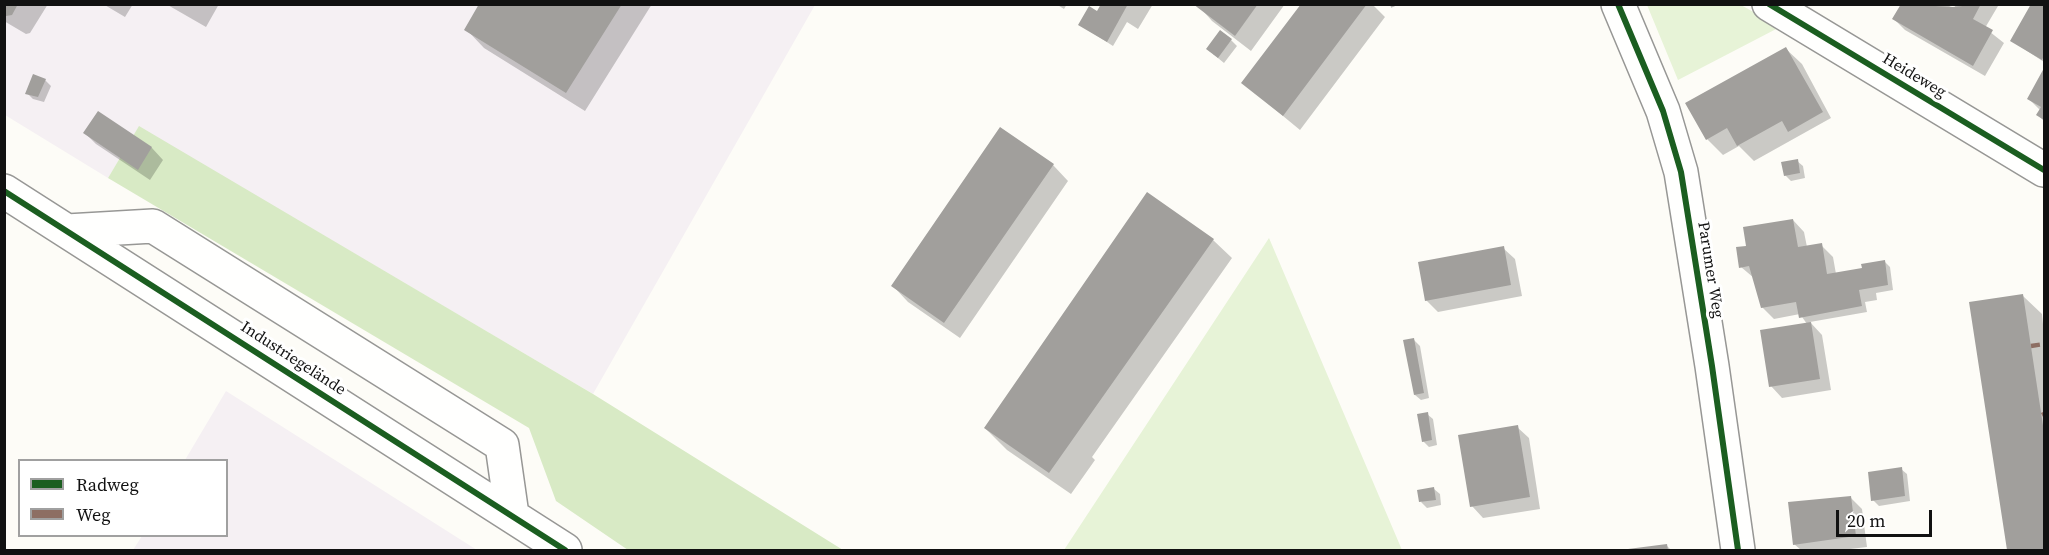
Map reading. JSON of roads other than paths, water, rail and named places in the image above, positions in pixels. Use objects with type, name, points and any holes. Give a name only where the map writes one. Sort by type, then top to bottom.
[{"type":"street","name":"Parumer Weg","points":[[1618,4],[1663,111],[1680,172],[1712,366],[1738,550]]},
{"type":"street","name":"Heideweg","points":[[1769,4],[2044,170]]},
{"type":"street","name":"Industriegelände","points":[[4,191],[566,550]]},
{"type":"street","points":[[67,231],[153,226],[502,445],[512,515]]}]
